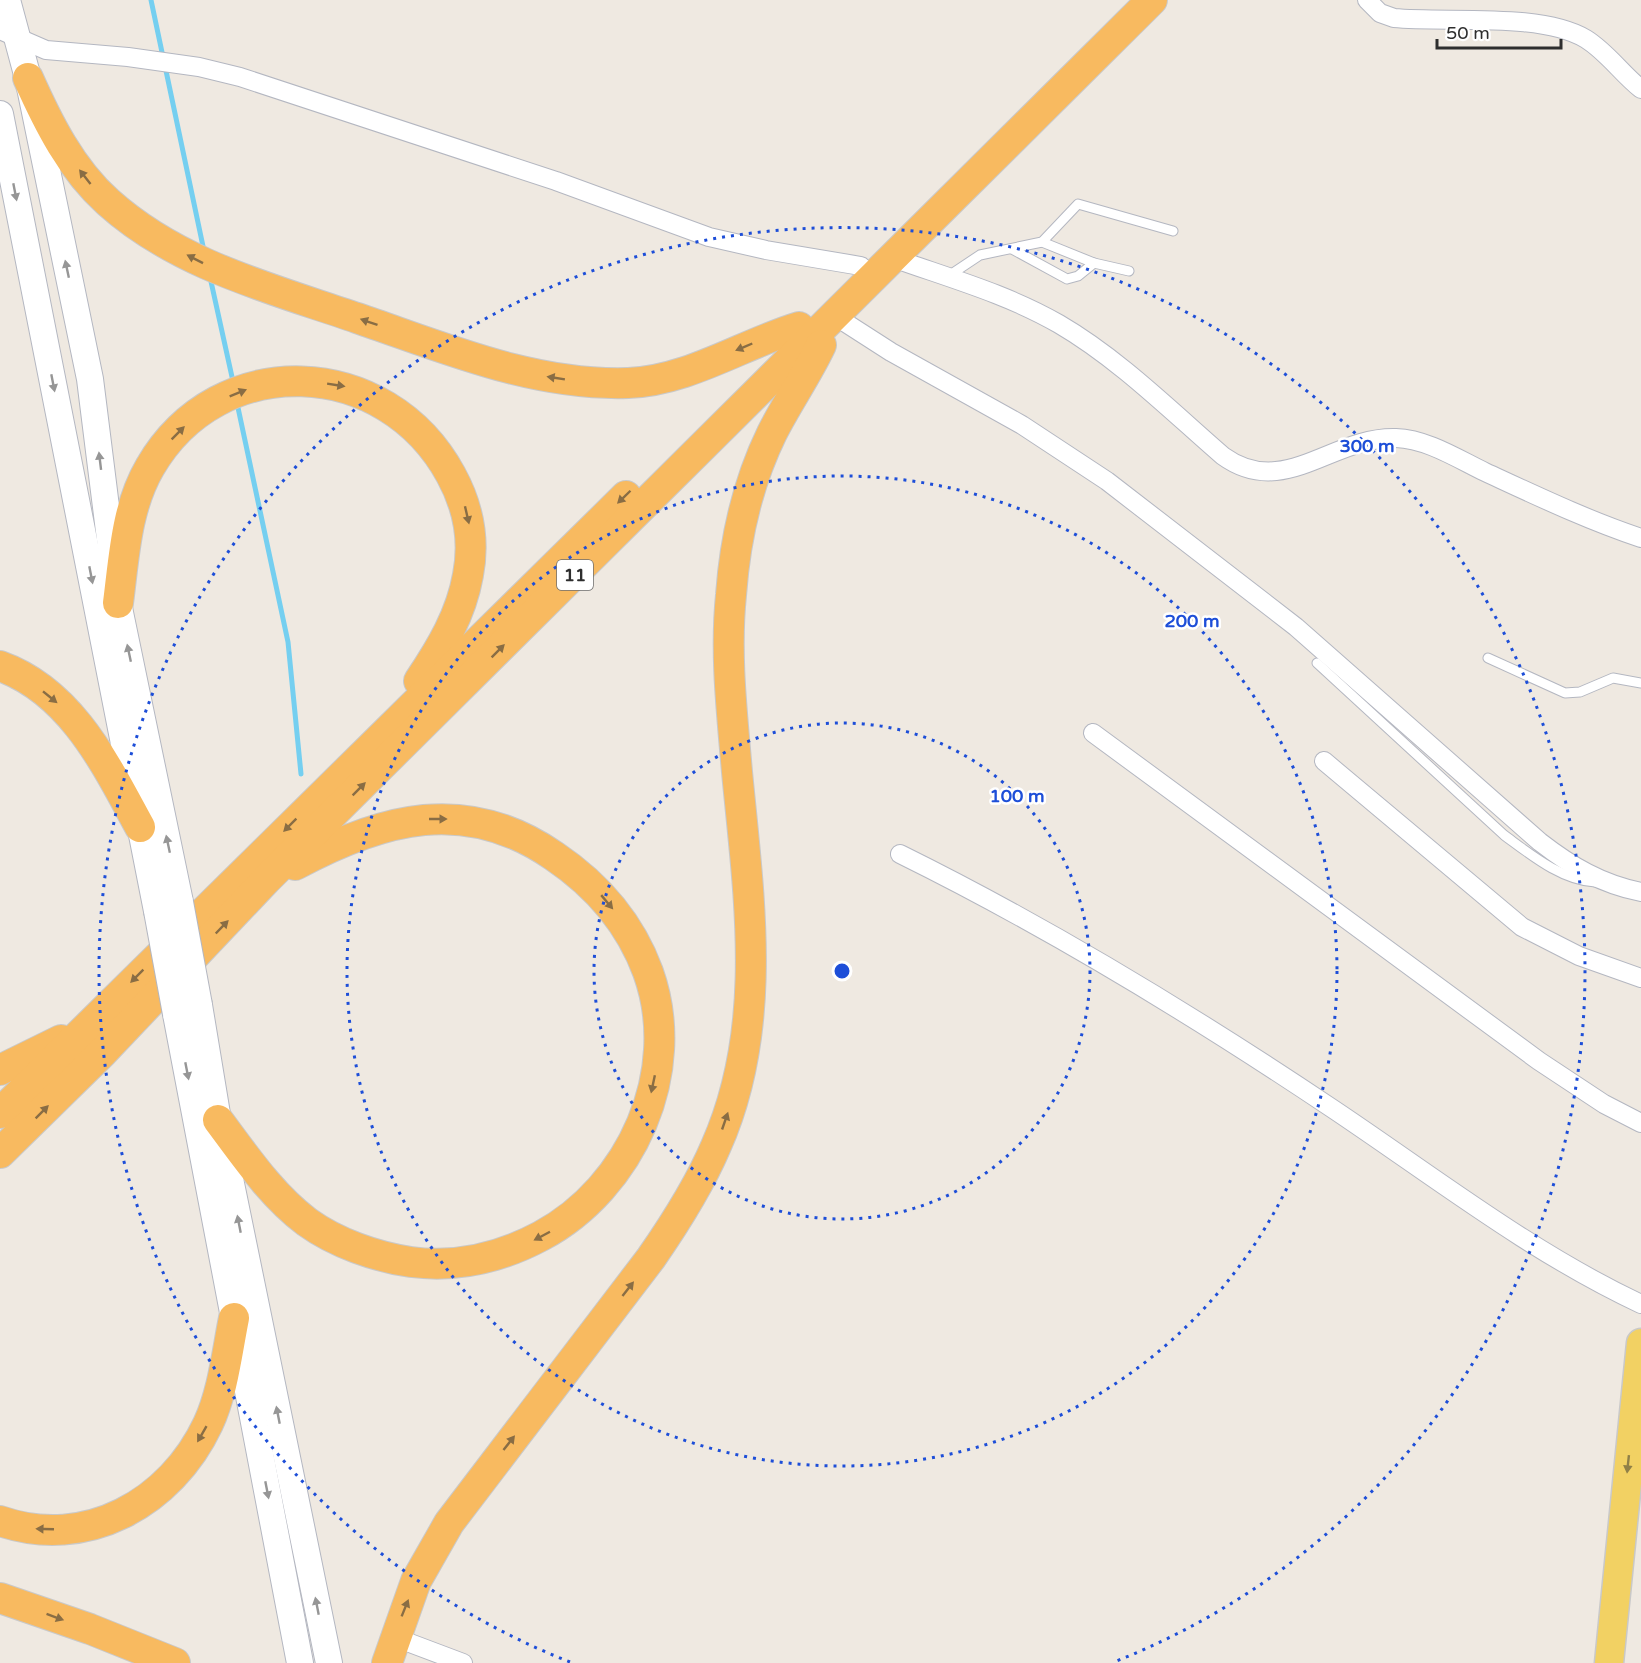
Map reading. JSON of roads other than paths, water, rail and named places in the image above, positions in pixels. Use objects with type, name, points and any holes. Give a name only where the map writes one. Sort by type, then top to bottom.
[{"type":"highway","name":"11","points":[[0,1153],[103,1052],[266,880],[834,318],[1136,0]]},
{"type":"highway","name":"11","points":[[0,1113],[394,722],[1136,0]]},
{"type":"highway","points":[[28,78],[43,111],[71,159],[96,189],[127,218],[198,261],[249,281],[502,368],[586,381],[630,383],[670,376],[799,327]]},
{"type":"highway","points":[[391,1650],[417,1581],[449,1523],[651,1258],[681,1215],[717,1144],[728,1115],[743,1054],[752,968],[750,912],[729,680],[728,644],[735,560],[748,499],[762,455],[834,318]]},
{"type":"highway","points":[[118,603],[127,536],[139,488],[165,446],[201,413],[237,392],[278,383],[330,384],[349,387],[401,414],[428,440],[445,463],[468,515],[469,565],[460,606],[446,639],[394,722]]},
{"type":"highway","points":[[0,666],[40,689],[74,720],[101,757],[140,827]]},
{"type":"highway","points":[[218,1120],[269,1186],[308,1222],[358,1248],[382,1257],[449,1265],[495,1257],[519,1248],[558,1227],[592,1200],[620,1167],[631,1148],[653,1086],[657,1062],[657,1018],[649,975],[642,956],[620,919],[590,883],[532,843],[477,822],[411,819],[358,834],[266,880]]},
{"type":"highway","points":[[0,1070],[83,1030]]},
{"type":"highway","points":[[0,1521],[26,1527],[50,1529],[87,1526],[123,1515],[155,1495],[181,1469],[208,1424],[220,1390],[234,1318]]},
{"type":"highway","points":[[0,1598],[90,1629],[175,1663]]},
{"type":"main road","points":[[7,0],[8,34],[28,78],[90,379],[118,603],[168,907],[188,1009],[234,1318],[300,1663]]},
{"type":"main road","points":[[0,114],[140,827],[168,907]]},
{"type":"main road","points":[[188,1009],[218,1120],[328,1663]]},
{"type":"main road","points":[[1610,1663],[1641,1343]]},
{"type":"street","points":[[1367,0],[1380,13],[1394,18],[1536,25],[1573,33],[1595,45],[1641,89]]},
{"type":"street","points":[[8,34],[46,50],[128,57],[199,67],[322,102],[556,181],[709,237],[766,250],[861,266]]},
{"type":"street","points":[[893,258],[1021,304],[1080,337],[1118,366],[1223,456],[1242,468],[1276,473],[1368,440],[1407,440],[1428,445],[1578,515],[1641,538]]},
{"type":"street","points":[[834,318],[1022,425],[1107,481],[1288,620],[1540,842],[1575,867],[1603,882],[1641,892]]},
{"type":"street","points":[[1094,733],[1539,1061],[1604,1104],[1641,1123]]},
{"type":"street","points":[[1324,760],[1522,927],[1579,956],[1641,978]]},
{"type":"street","points":[[900,854],[1037,925],[1133,980],[1256,1058],[1504,1226],[1594,1281],[1641,1304]]},
{"type":"street","points":[[391,1650],[463,1663]]},
{"type":"lane","points":[[1042,242],[1072,208],[1082,203],[1173,231]]},
{"type":"lane","points":[[947,277],[980,255],[1042,242],[1094,263],[1129,272]]},
{"type":"lane","points":[[1012,249],[1067,279],[1078,276],[1094,263]]},
{"type":"lane","points":[[1488,658],[1565,693],[1580,693],[1613,678],[1641,682]]},
{"type":"lane","points":[[1317,663],[1504,835],[1538,860],[1574,878],[1588,882],[1603,882]]},
{"type":"waterway","points":[[151,0],[163,57]]},
{"type":"waterway","points":[[165,66],[204,251]]},
{"type":"waterway","points":[[210,277],[234,386]]},
{"type":"waterway","points":[[237,403],[288,642],[301,774]]}]
